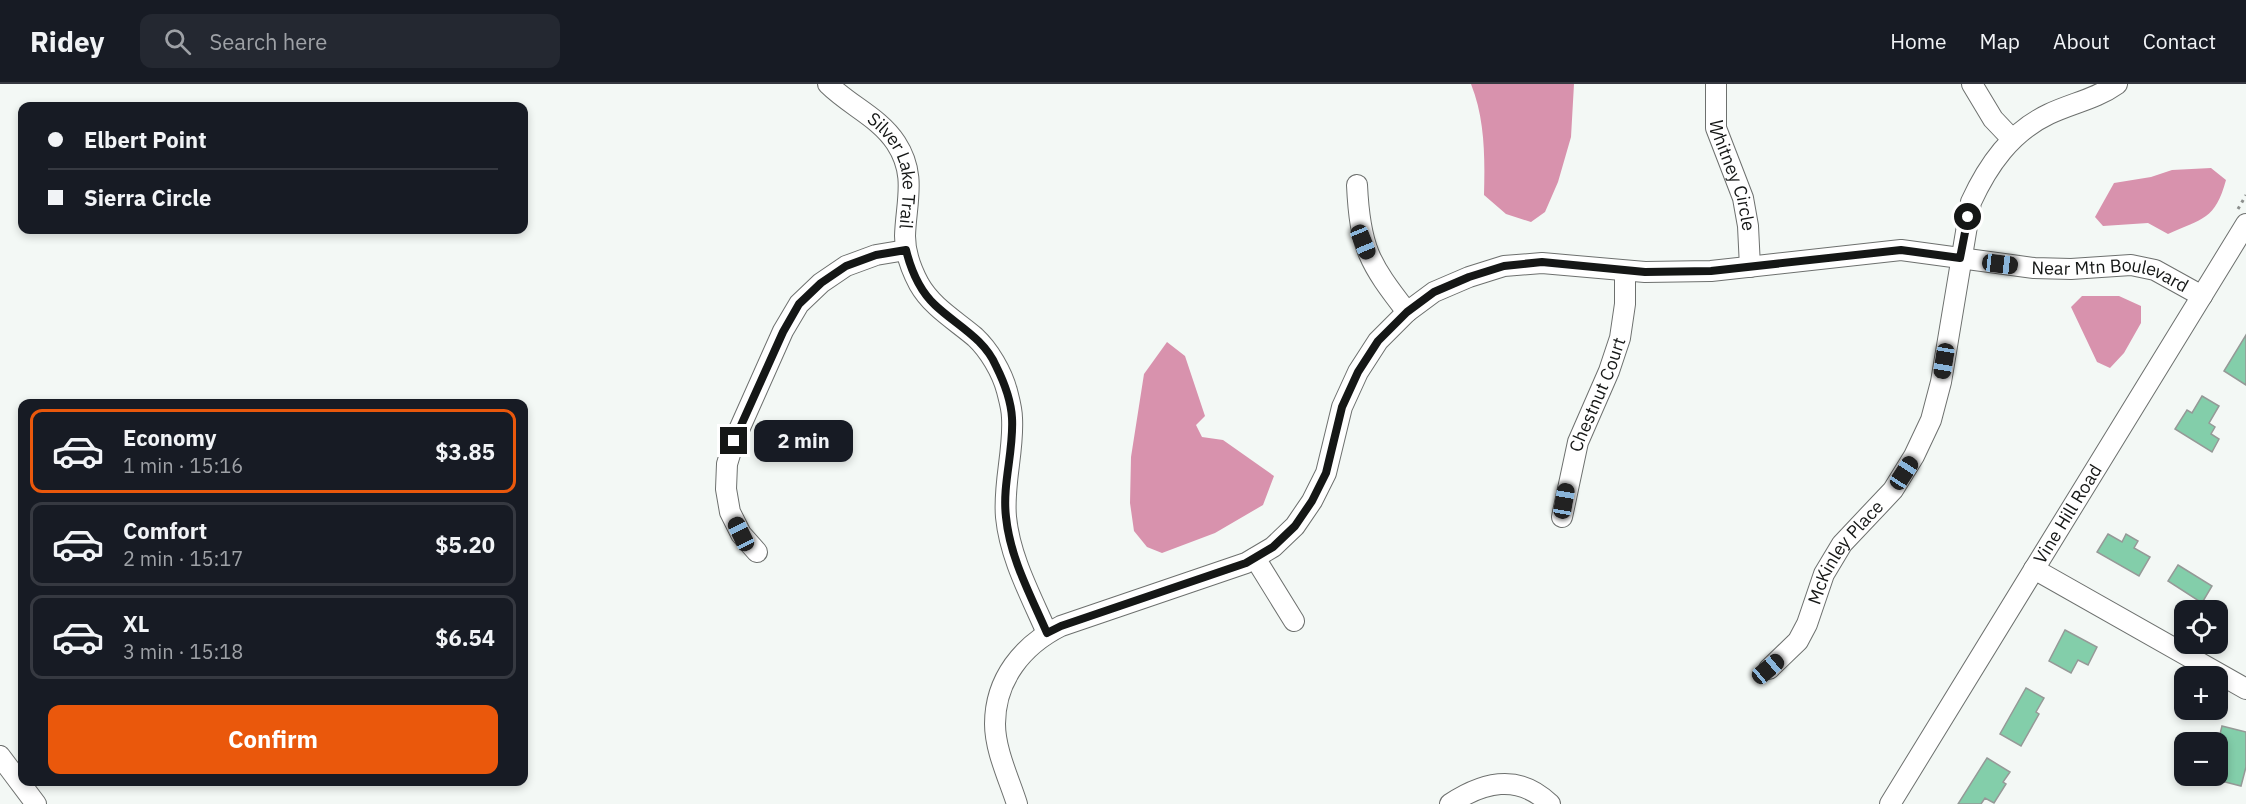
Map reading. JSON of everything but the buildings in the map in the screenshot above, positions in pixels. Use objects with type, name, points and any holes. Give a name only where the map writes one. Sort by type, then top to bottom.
[{"type":"street","name":"Silver Lake Trail","points":[[828,84],[839,95],[883,126],[897,144],[907,167],[910,190],[906,221],[906,250],[919,285],[934,304],[977,338],[995,362],[1006,388],[1012,417],[1006,482],[1006,518],[1014,553],[1047,633]]},
{"type":"street","name":"Whitney Circle","points":[[1716,84],[1716,128],[1743,198],[1748,226],[1750,267]]},
{"type":"street","points":[[1972,84],[1993,119],[2012,139]]},
{"type":"street","name":"McKinley Place","points":[[1768,669],[1798,641],[1807,624],[1824,574],[1842,544],[1893,490],[1914,456],[1931,420],[1941,382],[1971,202],[1983,176],[2012,139],[2049,114],[2104,93],[2117,84]]},
{"type":"street","points":[[1357,185],[1358,219],[1363,242],[1372,264],[1407,312]]},
{"type":"street","name":"Vine Hill Road","points":[[1890,804],[2246,224]]},
{"type":"street","points":[[757,552],[741,534],[730,512],[726,489],[727,464],[734,441],[783,332],[799,304],[821,283],[846,266],[876,255],[906,250]]},
{"type":"street","name":"Near Mtn Boulevard","points":[[1017,804],[1000,750],[995,724],[998,700],[1006,676],[1020,655],[1047,633],[1061,626],[1218,574],[1255,558],[1273,547],[1295,526],[1312,501],[1326,473],[1342,407],[1358,372],[1378,341],[1407,312],[1434,292],[1469,277],[1504,266],[1542,262],[1625,271],[1711,271],[1901,250],[2034,268],[2071,269],[2131,265],[2155,270],[2202,296]]},
{"type":"street","name":"Chestnut Court","points":[[1562,517],[1578,442],[1609,371],[1620,338],[1625,304],[1625,271]]},
{"type":"street","points":[[1255,558],[1294,621]]},
{"type":"street","points":[[2034,569],[2246,690]]},
{"type":"street","points":[[0,756],[18,780]]},
{"type":"street","points":[[1450,804],[1472,789],[1492,784],[1513,784],[1531,790],[1550,804]]},
{"type":"street","points":[[22,786],[36,804]]},
{"type":"shaded area","points":[[1471,84],[1574,84],[1571,137],[1558,182],[1545,212],[1531,222],[1506,214],[1484,195],[1482,124]]},
{"type":"shaded area","points":[[2211,168],[2226,180],[2217,203],[2206,216],[2168,234],[2148,223],[2103,226],[2095,217],[2114,183],[2151,177],[2172,170]]},
{"type":"shaded area","points":[[2082,296],[2119,296],[2141,306],[2141,323],[2124,353],[2110,368],[2097,362],[2071,307]]},
{"type":"shaded area","points":[[1167,342],[1185,356],[1205,416],[1196,425],[1202,437],[1223,440],[1274,476],[1263,505],[1215,533],[1162,553],[1147,547],[1134,531],[1130,503],[1131,457],[1144,374]]},
{"type":"route","points":[[734,441],[783,332],[799,304],[821,283],[846,266],[876,255],[906,250],[919,285],[934,304],[977,338],[995,362],[1006,388],[1012,417],[1006,482],[1006,518],[1014,553],[1047,633],[1061,626],[1218,574],[1246,563],[1273,547],[1295,526],[1312,501],[1326,473],[1342,407],[1358,372],[1378,341],[1407,312],[1434,292],[1469,277],[1504,266],[1542,262],[1645,272],[1711,271],[1901,250],[1960,258],[1968,217]]}]
